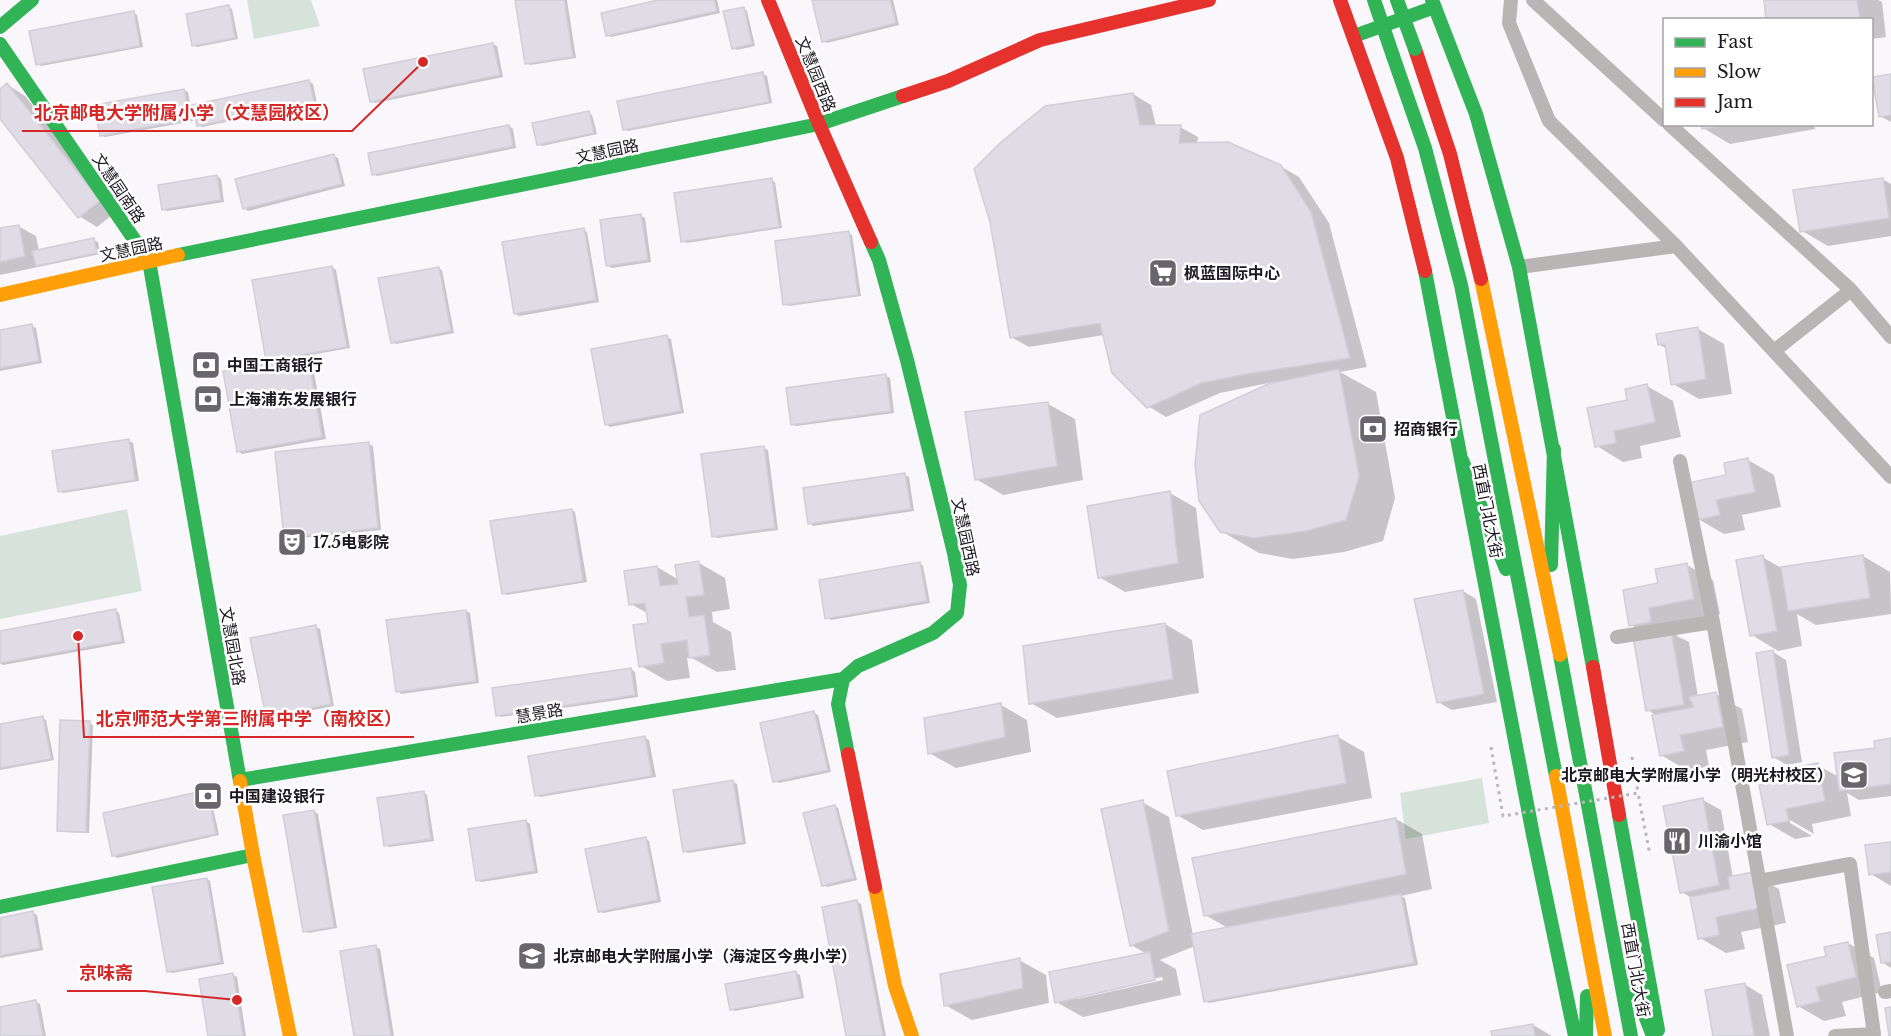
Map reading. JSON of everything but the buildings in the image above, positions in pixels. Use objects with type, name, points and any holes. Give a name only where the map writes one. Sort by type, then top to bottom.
[{"type":"main road","points":[[0,27],[32,0]]},
{"type":"main road","name":"文慧园西路","points":[[768,0],[879,260],[907,360],[960,585],[957,613],[933,633],[858,666],[843,679]]},
{"type":"main road","name":"文慧园路","points":[[0,295],[149,261],[819,124],[948,81],[1040,40],[1209,0]]},
{"type":"main road","name":"西直门北大街","points":[[1340,0],[1397,158],[1430,291],[1533,835],[1575,1036]]},
{"type":"main road","name":"西直门北大街","points":[[1374,0],[1425,148],[1461,285],[1605,1036]]},
{"type":"main road","name":"西直门北大街","points":[[1397,0],[1450,154],[1482,282],[1550,603],[1631,1036]]},
{"type":"main road","points":[[1354,36],[1434,4]]},
{"type":"main road","name":"西直门北大街","points":[[1434,4],[1476,114],[1519,267],[1554,449],[1659,1036]]},
{"type":"main road","name":"文慧园南路","points":[[0,44],[149,261]]},
{"type":"main road","name":"文慧园北路","points":[[149,261],[253,855],[290,1036]]},
{"type":"main road","points":[[1550,603],[1554,449]]},
{"type":"main road","points":[[1462,460],[1527,620]]},
{"type":"main road","points":[[843,679],[838,704],[895,986],[912,1036]]},
{"type":"main road","name":"慧景路","points":[[240,780],[843,679]]},
{"type":"main road","points":[[0,907],[253,855]]},
{"type":"main road","points":[[1613,933],[1653,1036]]},
{"type":"main road","points":[[1586,1036],[1587,934]]},
{"type":"street","points":[[1511,0],[1509,24],[1549,121],[1676,246],[1891,477]]},
{"type":"street","points":[[1533,0],[1663,118]]},
{"type":"street","points":[[1672,126],[1851,290],[1891,337]]},
{"type":"street","points":[[1519,267],[1676,246]]},
{"type":"street","points":[[1774,351],[1851,290]]},
{"type":"street","points":[[1680,461],[1713,622],[1787,1036]]},
{"type":"street","points":[[1617,637],[1713,622]]},
{"type":"street","points":[[1759,881],[1850,864],[1874,1034],[1835,1036]]},
{"type":"path","points":[[1491,747],[1503,816],[1638,793]]},
{"type":"path","points":[[1632,757],[1650,855]]},
{"type":"shaded area","points":[[247,0],[311,0],[320,26],[254,39]]},
{"type":"shaded area","points":[[127,509],[142,591],[0,619],[0,536]]},
{"type":"shaded area","points":[[1482,778],[1489,823],[1406,839],[1400,793]]},
{"type":"traffic: fast","points":[[0,27],[32,0]]},
{"type":"traffic: fast","points":[[1374,0],[1393,56]]},
{"type":"traffic: fast","points":[[1397,0],[1415,49]]},
{"type":"traffic: fast","points":[[1432,0],[1476,114],[1519,267],[1593,667]]},
{"type":"traffic: fast","points":[[1354,36],[1435,7]]},
{"type":"traffic: fast","points":[[0,44],[149,261],[240,781]]},
{"type":"traffic: fast","points":[[1393,56],[1425,148],[1461,285],[1556,776]]},
{"type":"traffic: fast","points":[[178,255],[819,124],[903,96]]},
{"type":"traffic: fast","points":[[848,754],[838,704],[843,679],[858,666],[933,633],[957,613],[960,585],[907,360],[879,260],[871,242]]},
{"type":"traffic: fast","points":[[1425,271],[1533,835],[1575,1036]]},
{"type":"traffic: fast","points":[[1551,565],[1554,449]]},
{"type":"traffic: fast","points":[[1462,460],[1506,569]]},
{"type":"traffic: fast","points":[[1560,655],[1631,1036]]},
{"type":"traffic: fast","points":[[240,780],[843,679]]},
{"type":"traffic: fast","points":[[1619,815],[1658,1030]]},
{"type":"traffic: fast","points":[[0,907],[253,855]]},
{"type":"traffic: fast","points":[[1632,982],[1653,1036]]},
{"type":"traffic: fast","points":[[1586,1036],[1587,996]]},
{"type":"traffic: slow","points":[[0,295],[178,255]]},
{"type":"traffic: slow","points":[[1481,279],[1560,655]]},
{"type":"traffic: slow","points":[[1556,776],[1605,1036]]},
{"type":"traffic: slow","points":[[240,781],[290,1036]]},
{"type":"traffic: slow","points":[[875,887],[895,986],[912,1036]]},
{"type":"traffic: jam","points":[[768,0],[871,242]]},
{"type":"traffic: jam","points":[[903,96],[948,81],[1040,40],[1209,0]]},
{"type":"traffic: jam","points":[[1340,0],[1397,158],[1425,271]]},
{"type":"traffic: jam","points":[[1415,49],[1450,154],[1481,279]]},
{"type":"traffic: jam","points":[[1593,667],[1619,815]]},
{"type":"traffic: jam","points":[[848,754],[875,887]]},
{"type":"place","name":"北京邮电大学附属小学（文慧园校区）","points":[[423,62]]},
{"type":"place","name":"枫蓝国际中心","points":[[1163,273]]},
{"type":"place","name":"中国工商银行","points":[[206,365]]},
{"type":"place","name":"上海浦东发展银行","points":[[208,399]]},
{"type":"place","name":"招商银行","points":[[1373,429]]},
{"type":"place","name":"17.5电影院","points":[[292,542]]},
{"type":"place","name":"北京师范大学第三附属中学（南校区）","points":[[78,636]]},
{"type":"place","name":"北京邮电大学附属小学（明光村校区）","points":[[1854,775]]},
{"type":"place","name":"中国建设银行","points":[[208,796]]},
{"type":"place","name":"川渝小馆","points":[[1677,841]]},
{"type":"place","name":"北京邮电大学附属小学（海淀区今典小学）","points":[[532,956]]},
{"type":"place","name":"京味斋","points":[[237,1000]]}]
